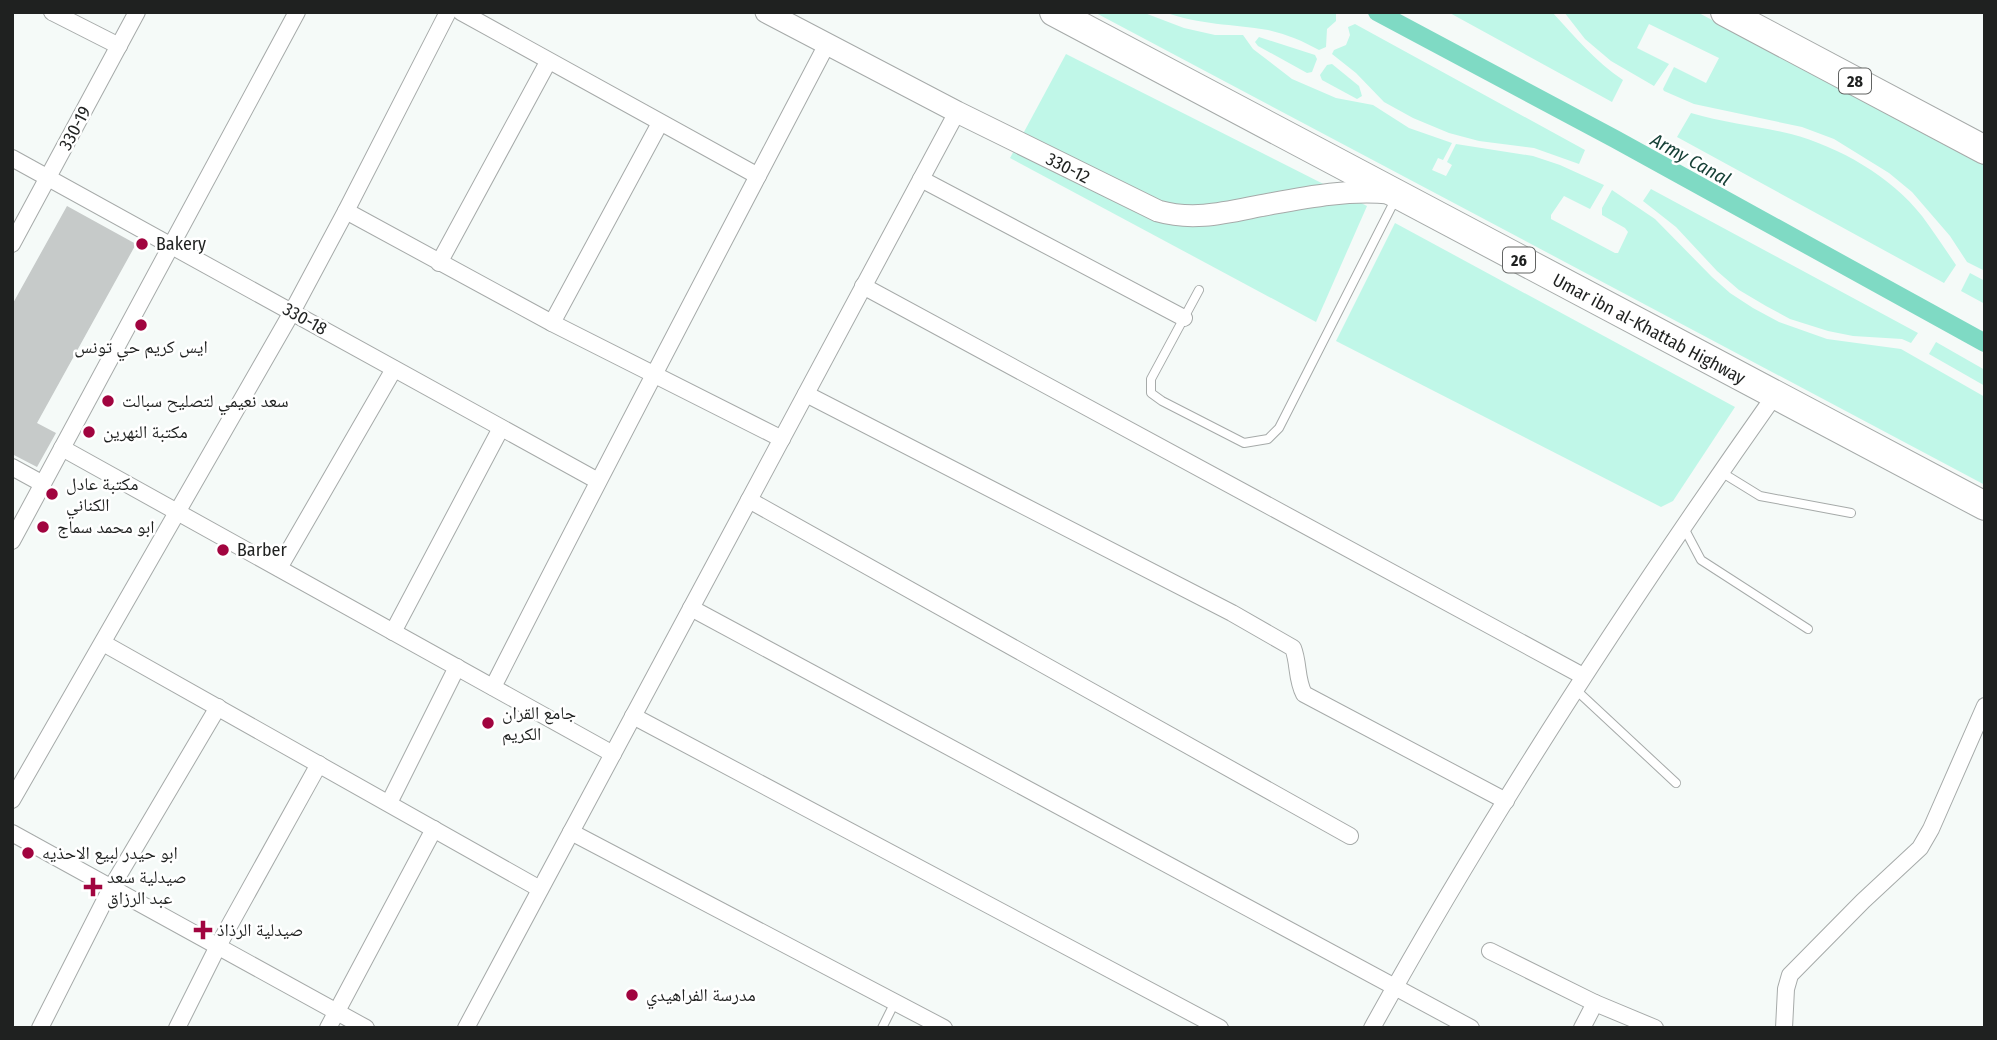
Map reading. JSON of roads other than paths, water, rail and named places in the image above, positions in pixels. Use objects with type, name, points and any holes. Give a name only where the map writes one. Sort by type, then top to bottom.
[{"type":"highway","name":"Umar ibn al-Khattab Highway","points":[[1054,12],[1985,506]]},
{"type":"highway","name":"28","points":[[1725,12],[1985,150]]},
{"type":"street","points":[[52,12],[119,46]]},
{"type":"street","name":"330-19","points":[[12,244],[137,12]]},
{"type":"street","points":[[12,541],[297,12]]},
{"type":"street","points":[[12,800],[292,312],[448,12]]},
{"type":"street","points":[[461,12],[758,176]]},
{"type":"street","name":"330-12","points":[[766,12],[957,112],[1146,207],[1169,215],[1205,216],[1338,193],[1396,195]]},
{"type":"street","points":[[493,687],[827,44]]},
{"type":"street","points":[[439,262],[548,62]]},
{"type":"street","points":[[466,1028],[957,112]]},
{"type":"street","points":[[552,323],[660,123]]},
{"type":"street","name":"330-18","points":[[12,158],[598,481]]},
{"type":"street","points":[[921,178],[1185,318]]},
{"type":"street","points":[[346,212],[552,323],[782,439]]},
{"type":"street","points":[[863,286],[1579,683]]},
{"type":"street","points":[[278,568],[394,369]]},
{"type":"street","points":[[806,394],[1232,613],[1293,648],[1300,687],[1304,694],[1506,802]]},
{"type":"street","points":[[1372,1028],[1579,683],[1683,526],[1775,395]]},
{"type":"street","points":[[393,632],[501,428]]},
{"type":"street","points":[[62,448],[613,754]]},
{"type":"street","points":[[12,467],[43,484]]},
{"type":"street","points":[[749,500],[1350,836]]},
{"type":"street","points":[[691,608],[1471,1028]]},
{"type":"street","points":[[103,643],[540,889]]},
{"type":"street","points":[[389,803],[457,667]]},
{"type":"street","points":[[1784,1028],[1786,989],[1790,975],[1920,848],[1985,706]]},
{"type":"street","points":[[40,1028],[111,888],[218,707]]},
{"type":"street","points":[[633,716],[1220,1028]]},
{"type":"street","points":[[177,1028],[218,946],[319,764]]},
{"type":"street","points":[[328,1028],[434,828]]},
{"type":"street","points":[[571,832],[944,1028]]},
{"type":"street","points":[[13,836],[366,1028]]},
{"type":"street","points":[[1490,950],[1595,1003],[1655,1028]]},
{"type":"street","points":[[1582,1028],[1595,1003]]},
{"type":"lane","points":[[1199,290],[1151,379],[1151,393],[1244,443],[1268,439],[1279,428],[1396,195]]},
{"type":"lane","points":[[1721,472],[1760,496],[1851,513]]},
{"type":"lane","points":[[1683,526],[1701,560],[1808,629]]},
{"type":"lane","points":[[1579,683],[1676,783]]},
{"type":"lane","points":[[882,1028],[895,1002]]},
{"type":"waterway","name":"Army Canal","points":[[1377,12],[1615,139],[1985,343]]},
{"type":"place","name":"Bakery","points":[[142,244]]},
{"type":"place","name":"ايس كريم حي تونس","points":[[141,325]]},
{"type":"place","name":"سعد نعيمي لتصليح سبالت","points":[[108,401]]},
{"type":"place","name":"مكتبة النهرين","points":[[89,432]]},
{"type":"place","name":"مكتبة عادل الكناني","points":[[52,494]]},
{"type":"place","name":"ابو محمد سماج","points":[[43,527]]},
{"type":"place","name":"Barber","points":[[223,550]]},
{"type":"place","name":"جامع القران الكريم","points":[[488,723]]},
{"type":"place","name":"ابو حيدر لبيع الاحذيه","points":[[28,853]]},
{"type":"place","name":"صيدلية سعد عبد الرزاق","points":[[93,887]]},
{"type":"place","name":"صيدلية الرذاذ","points":[[203,930]]},
{"type":"place","name":"مدرسة الفراهيدي","points":[[632,995]]}]
